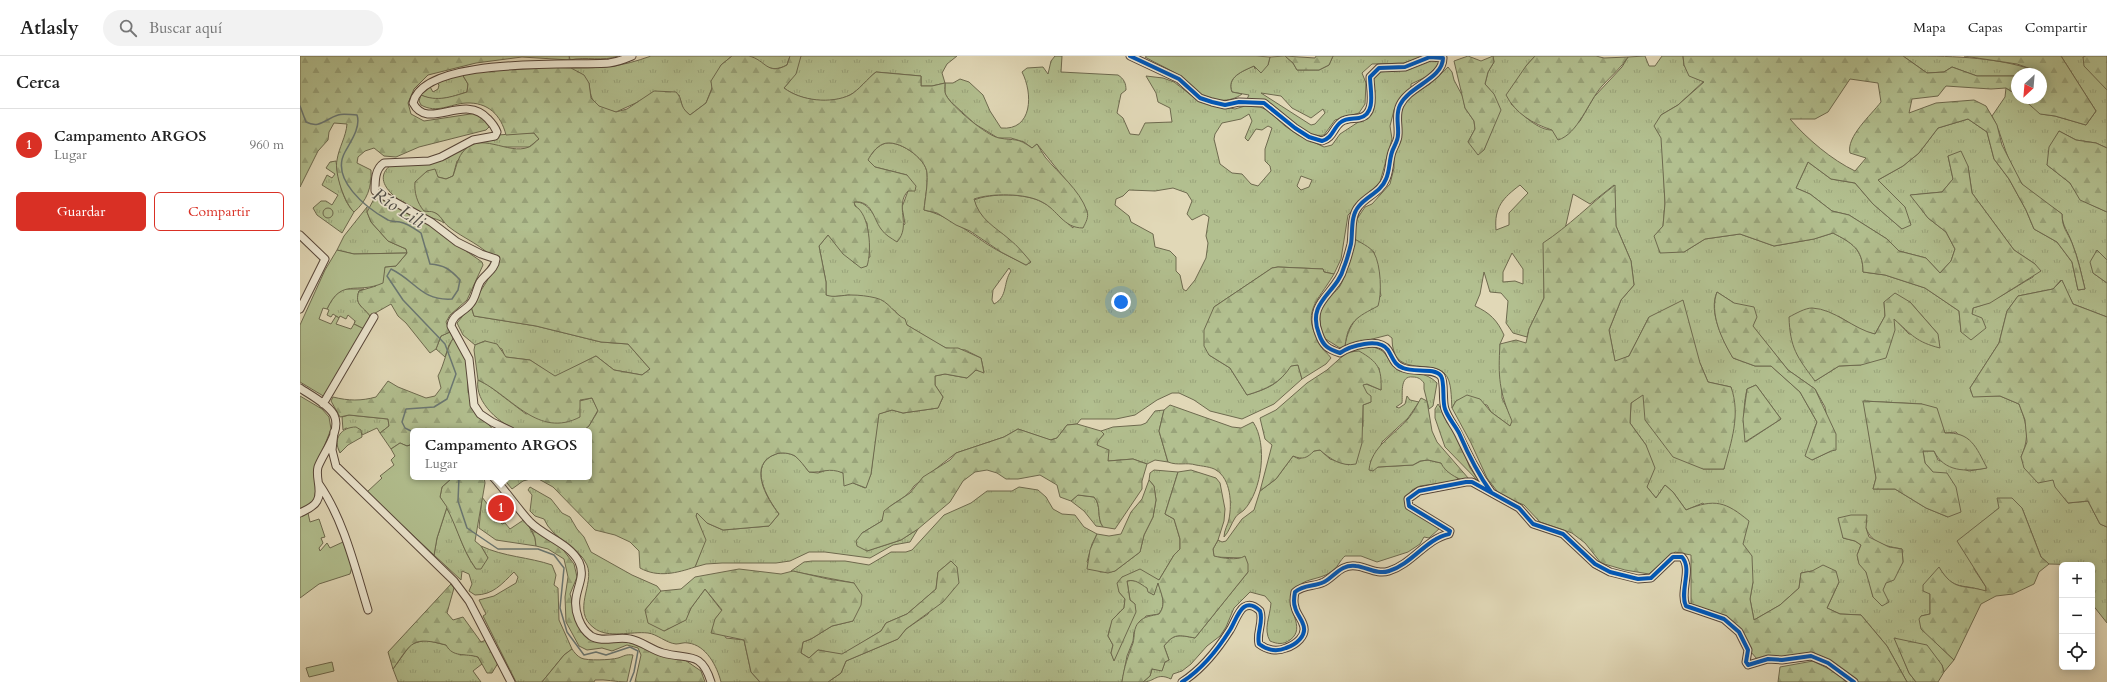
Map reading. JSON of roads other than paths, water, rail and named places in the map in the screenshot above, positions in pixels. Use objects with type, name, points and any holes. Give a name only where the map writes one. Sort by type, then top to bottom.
[{"type":"street","points":[[505,428],[480,414],[474,405],[469,359],[451,326],[454,317],[467,308],[472,301],[480,283],[493,268],[496,259],[480,254],[457,242],[431,222],[375,190],[376,175],[379,166],[384,163],[429,161],[473,140],[495,136],[497,132],[496,127],[478,111],[470,108],[429,114],[421,112],[413,103],[414,97],[419,89],[431,79],[489,64],[610,63],[632,56]]},
{"type":"street","points":[[1130,56],[1180,79],[1200,98],[1225,105],[1239,102],[1264,104],[1309,137],[1322,141],[1331,136],[1340,122],[1346,119],[1361,117],[1366,114],[1372,102],[1370,77],[1379,68],[1405,66],[1430,58],[1443,58],[1439,73],[1409,93],[1400,105],[1397,118],[1398,136],[1391,153],[1386,180],[1382,187],[1359,205],[1354,214],[1351,243],[1344,270],[1336,285],[1324,296],[1317,309],[1317,329],[1323,344],[1332,351],[1340,353],[1366,344],[1380,345],[1388,350],[1393,361],[1402,368],[1416,372],[1430,371],[1441,376],[1443,381],[1442,399],[1445,411],[1458,433],[1474,467],[1493,494]]},
{"type":"street","points":[[300,235],[325,259],[300,309]]},
{"type":"street","points":[[323,404],[374,317]]},
{"type":"street","points":[[300,388],[323,404],[335,416],[336,426],[318,469],[318,500],[315,505],[300,513]]},
{"type":"street","points":[[334,432],[332,450],[336,466],[454,581],[469,601],[511,682]]},
{"type":"street","points":[[495,480],[530,522],[548,536],[564,545],[579,562],[582,572],[576,598],[576,611],[585,631],[592,637],[601,639],[630,639],[665,654],[692,658],[704,666],[711,682]]},
{"type":"street","points":[[318,482],[332,505],[357,573],[368,610]]},
{"type":"street","points":[[1182,682],[1191,676],[1224,640],[1240,611],[1245,606],[1251,605],[1260,611],[1262,615],[1258,639],[1259,644],[1271,650],[1282,650],[1292,646],[1300,639],[1304,631],[1304,624],[1294,607],[1295,592],[1300,587],[1323,583],[1334,573],[1351,566],[1357,566],[1375,572],[1389,571],[1438,537],[1451,533],[1409,506],[1408,498],[1419,491],[1466,482],[1472,482],[1519,508],[1533,524],[1563,534],[1594,564],[1610,572],[1638,579],[1651,578],[1673,557],[1682,557],[1686,563],[1684,591],[1686,606],[1724,620],[1739,632],[1748,650],[1746,662],[1748,665],[1768,659],[1782,660],[1811,656],[1828,663],[1854,682]]},
{"type":"waterway","name":"Río Lili","points":[[300,106],[306,122],[311,124],[322,123],[340,114],[357,115],[357,129],[345,152],[342,162],[342,172],[346,182],[353,192],[379,215],[389,221],[411,226],[421,233],[430,264],[439,265],[446,268],[460,280],[458,290],[452,299],[442,299],[426,294],[391,269],[387,276],[403,300],[445,344],[456,374],[447,399],[434,407],[406,409],[402,422],[405,428],[410,430]]},
{"type":"waterway","name":"Río Lili","points":[[459,480],[458,501],[467,528],[498,549],[538,549],[554,555],[564,568],[560,608],[567,632],[584,655],[596,652],[606,655],[630,647],[638,651],[634,672],[630,682]]},
{"type":"place","name":"Campamento ARGOS","points":[[501,508]]}]
